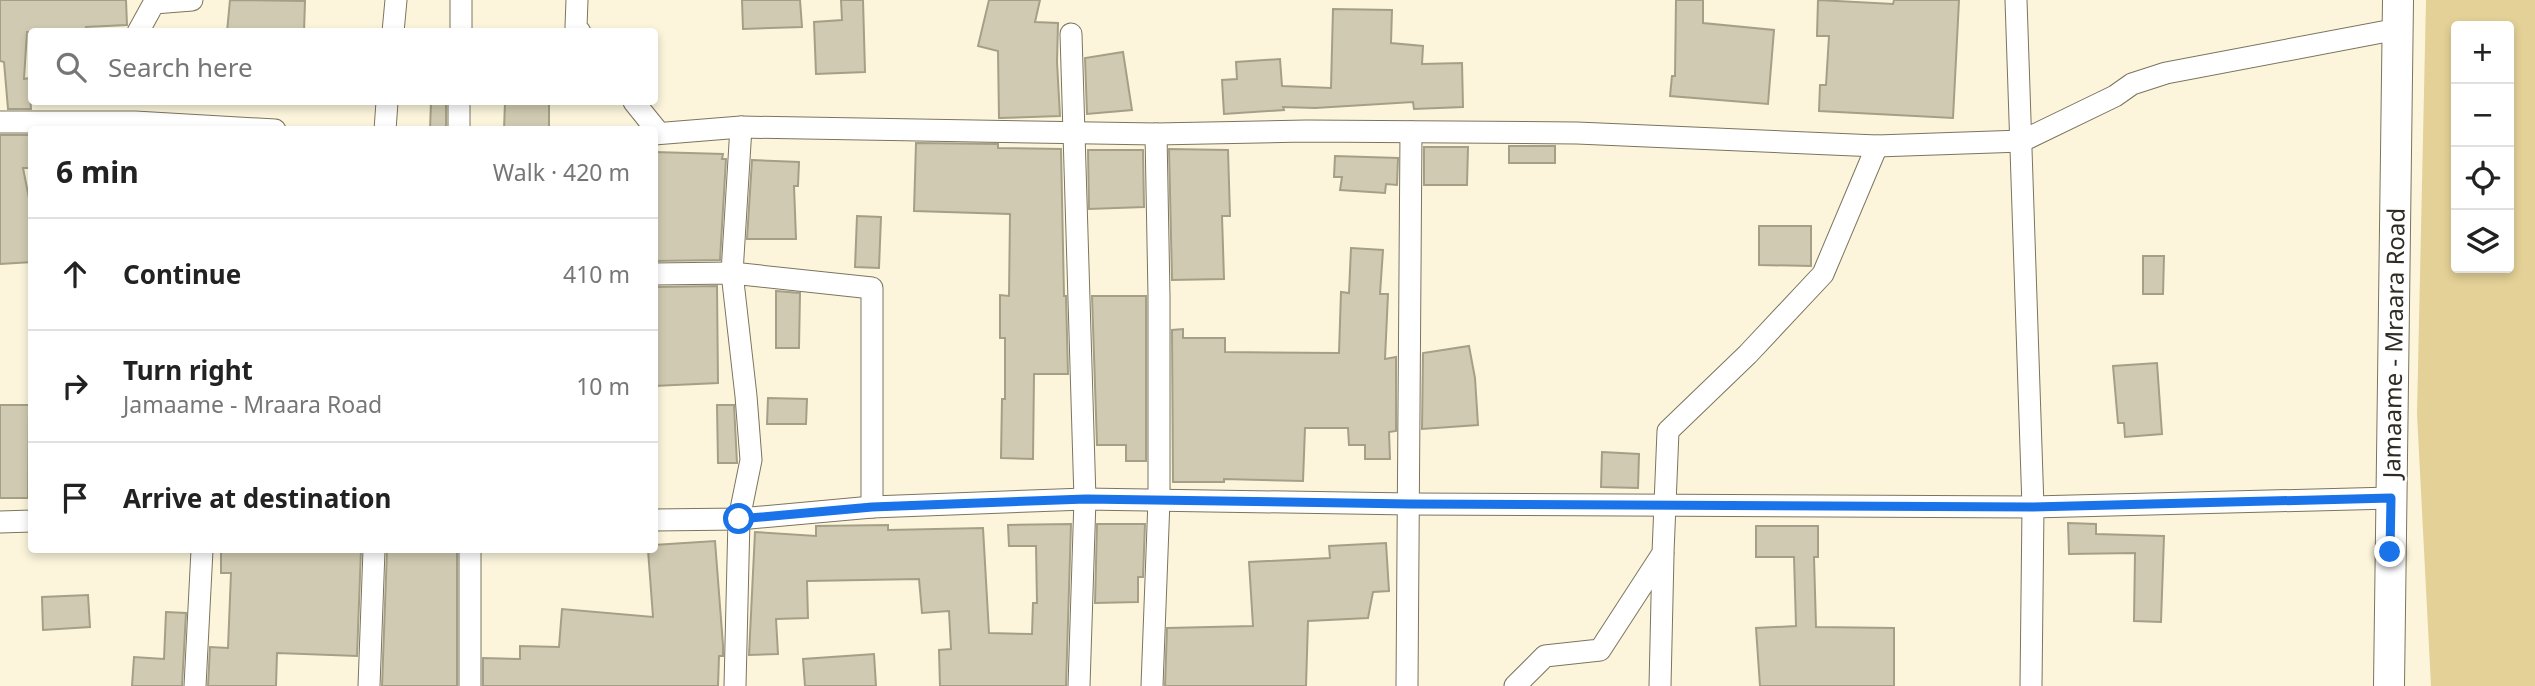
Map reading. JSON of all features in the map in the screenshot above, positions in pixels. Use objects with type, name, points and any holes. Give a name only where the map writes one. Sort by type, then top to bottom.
[{"type":"street","points":[[140,28],[154,3],[192,0]]},
{"type":"street","points":[[393,28],[396,0]]},
{"type":"street","points":[[461,0],[461,28]]},
{"type":"street","points":[[577,0],[577,28]]},
{"type":"street","points":[[2016,0],[2033,507],[2031,686]]},
{"type":"street","points":[[658,134],[741,127],[1074,134],[1577,133],[1877,146],[2022,141],[2115,96],[2132,84],[2166,73],[2398,15]]},
{"type":"street","name":"Jamaame - Mraara Road","points":[[2389,686],[2398,15]]},
{"type":"street","points":[[1071,34],[1086,499],[1079,686]]},
{"type":"street","points":[[385,126],[387,105]]},
{"type":"street","points":[[459,105],[459,126]]},
{"type":"street","points":[[636,105],[651,126]]},
{"type":"street","points":[[0,122],[136,112],[244,126]]},
{"type":"street","points":[[735,686],[739,519],[751,460],[732,273],[741,127]]},
{"type":"street","points":[[1407,686],[1411,132]]},
{"type":"street","points":[[1152,686],[1159,500],[1156,134]]},
{"type":"street","points":[[1660,686],[1668,430],[1748,354],[1823,274],[1877,146]]},
{"type":"street","points":[[658,274],[732,273],[872,288],[872,507]]},
{"type":"street","points":[[658,520],[739,519],[872,507],[1086,499],[1410,504],[2033,507],[2391,498]]},
{"type":"street","points":[[0,522],[28,521]]},
{"type":"street","points":[[195,686],[202,553]]},
{"type":"street","points":[[369,686],[374,553]]},
{"type":"street","points":[[470,553],[470,686]]},
{"type":"street","points":[[1515,686],[1545,656],[1600,650],[1663,553]]},
{"type":"shaded area","points":[[2426,0],[2535,0],[2535,686],[2431,686],[2417,414]]},
{"type":"building","points":[[0,0],[126,0],[127,25],[28,28],[24,79],[28,78],[28,105],[31,105],[31,109],[8,109],[4,62],[0,61]]},
{"type":"building","points":[[230,0],[305,1],[304,28],[227,28]]},
{"type":"building","points":[[742,0],[800,0],[802,27],[743,29]]},
{"type":"building","points":[[841,0],[863,0],[865,72],[816,74],[814,22],[842,20]]},
{"type":"building","points":[[989,0],[1040,0],[1035,22],[1058,23],[1060,116],[999,118],[998,51],[978,46]]},
{"type":"building","points":[[1676,0],[1703,0],[1703,23],[1774,30],[1768,104],[1670,96],[1672,76],[1675,76]]},
{"type":"building","points":[[1818,0],[1893,4],[1894,0],[1959,0],[1953,118],[1819,111],[1820,85],[1826,85],[1829,36],[1817,36]]},
{"type":"building","points":[[1333,9],[1392,10],[1391,43],[1423,46],[1422,64],[1462,63],[1463,107],[1414,109],[1413,102],[1315,108],[1283,107],[1284,110],[1224,114],[1222,80],[1237,79],[1236,62],[1280,59],[1282,86],[1331,88]]},
{"type":"building","points":[[1123,52],[1132,110],[1087,114],[1085,58]]},
{"type":"building","points":[[431,105],[446,105],[446,126],[430,126]]},
{"type":"building","points":[[505,105],[549,105],[549,126],[504,126]]},
{"type":"building","points":[[0,135],[28,135],[28,168],[23,168],[28,193],[28,262],[0,264]]},
{"type":"building","points":[[916,143],[998,144],[998,148],[1061,149],[1068,374],[1034,374],[1033,459],[1001,458],[1005,338],[1000,338],[1000,295],[1009,296],[1010,214],[914,211]]},
{"type":"building","points":[[1509,146],[1555,146],[1555,163],[1509,163]]},
{"type":"building","points":[[1424,147],[1468,147],[1467,185],[1424,185]]},
{"type":"building","points":[[1169,149],[1228,150],[1230,216],[1222,216],[1224,279],[1172,280]]},
{"type":"building","points":[[1088,150],[1143,150],[1144,207],[1089,209]]},
{"type":"building","points":[[658,152],[723,154],[722,159],[726,159],[720,260],[658,261]]},
{"type":"building","points":[[1335,156],[1398,158],[1397,185],[1386,184],[1385,193],[1340,190],[1342,177],[1334,177]]},
{"type":"building","points":[[752,160],[799,162],[798,186],[794,186],[796,239],[747,239]]},
{"type":"building","points":[[857,216],[881,217],[879,268],[855,267]]},
{"type":"building","points":[[1759,226],[1811,226],[1811,266],[1759,265]]},
{"type":"building","points":[[1351,248],[1383,250],[1380,294],[1388,294],[1385,359],[1396,357],[1396,431],[1389,432],[1390,459],[1365,459],[1365,445],[1349,445],[1348,428],[1305,428],[1303,481],[1224,479],[1224,482],[1173,482],[1172,330],[1183,329],[1183,338],[1225,338],[1225,352],[1339,353],[1341,292],[1349,293]]},
{"type":"building","points":[[2143,256],[2164,256],[2163,294],[2143,294]]},
{"type":"building","points":[[717,286],[718,383],[658,386],[658,287]]},
{"type":"building","points":[[776,291],[800,293],[799,348],[776,348]]},
{"type":"building","points":[[1092,296],[1146,296],[1146,461],[1126,461],[1126,445],[1097,445]]},
{"type":"building","points":[[1469,346],[1475,378],[1478,425],[1422,429],[1423,353]]},
{"type":"building","points":[[2157,363],[2162,434],[2125,437],[2124,423],[2118,423],[2113,366]]},
{"type":"building","points":[[768,398],[807,399],[806,424],[767,424]]},
{"type":"building","points":[[0,405],[28,405],[28,498],[0,498]]},
{"type":"building","points":[[717,405],[734,405],[737,463],[718,463]]},
{"type":"building","points":[[1602,452],[1639,454],[1638,488],[1601,487]]},
{"type":"building","points":[[2068,523],[2096,524],[2096,534],[2164,536],[2161,622],[2134,621],[2135,553],[2069,554]]},
{"type":"building","points":[[1071,524],[1066,686],[940,686],[939,650],[951,649],[949,611],[922,613],[919,579],[807,581],[808,618],[776,619],[778,654],[749,655],[755,532],[816,536],[816,526],[888,525],[888,530],[983,528],[989,633],[1032,634],[1033,603],[1037,603],[1036,546],[1009,546],[1008,525]]},
{"type":"building","points":[[1097,524],[1145,524],[1143,577],[1138,577],[1138,602],[1095,603]]},
{"type":"building","points":[[1756,526],[1818,526],[1818,557],[1814,557],[1816,627],[1894,628],[1894,686],[1760,686],[1756,628],[1796,626],[1794,557],[1756,557]]},
{"type":"building","points":[[715,541],[723,645],[723,656],[719,656],[718,686],[483,686],[483,658],[520,659],[520,646],[559,647],[562,609],[653,617],[648,553],[658,553],[658,545]]},
{"type":"building","points":[[1386,543],[1389,591],[1373,592],[1368,618],[1308,621],[1306,686],[1165,686],[1167,628],[1253,626],[1249,562],[1330,558],[1329,546]]},
{"type":"building","points":[[221,553],[361,553],[357,656],[277,653],[276,686],[208,686],[210,647],[228,648],[231,573],[221,573]]},
{"type":"building","points":[[387,553],[457,553],[457,686],[382,686]]},
{"type":"building","points":[[88,595],[90,627],[43,630],[42,597]]},
{"type":"building","points":[[166,612],[186,613],[182,686],[132,686],[134,657],[164,659]]},
{"type":"building","points":[[874,654],[876,686],[805,686],[803,659]]},
{"type":"route","points":[[739,519],[872,507],[1086,499],[1410,504],[2033,507],[2391,498],[2390,552]]}]
